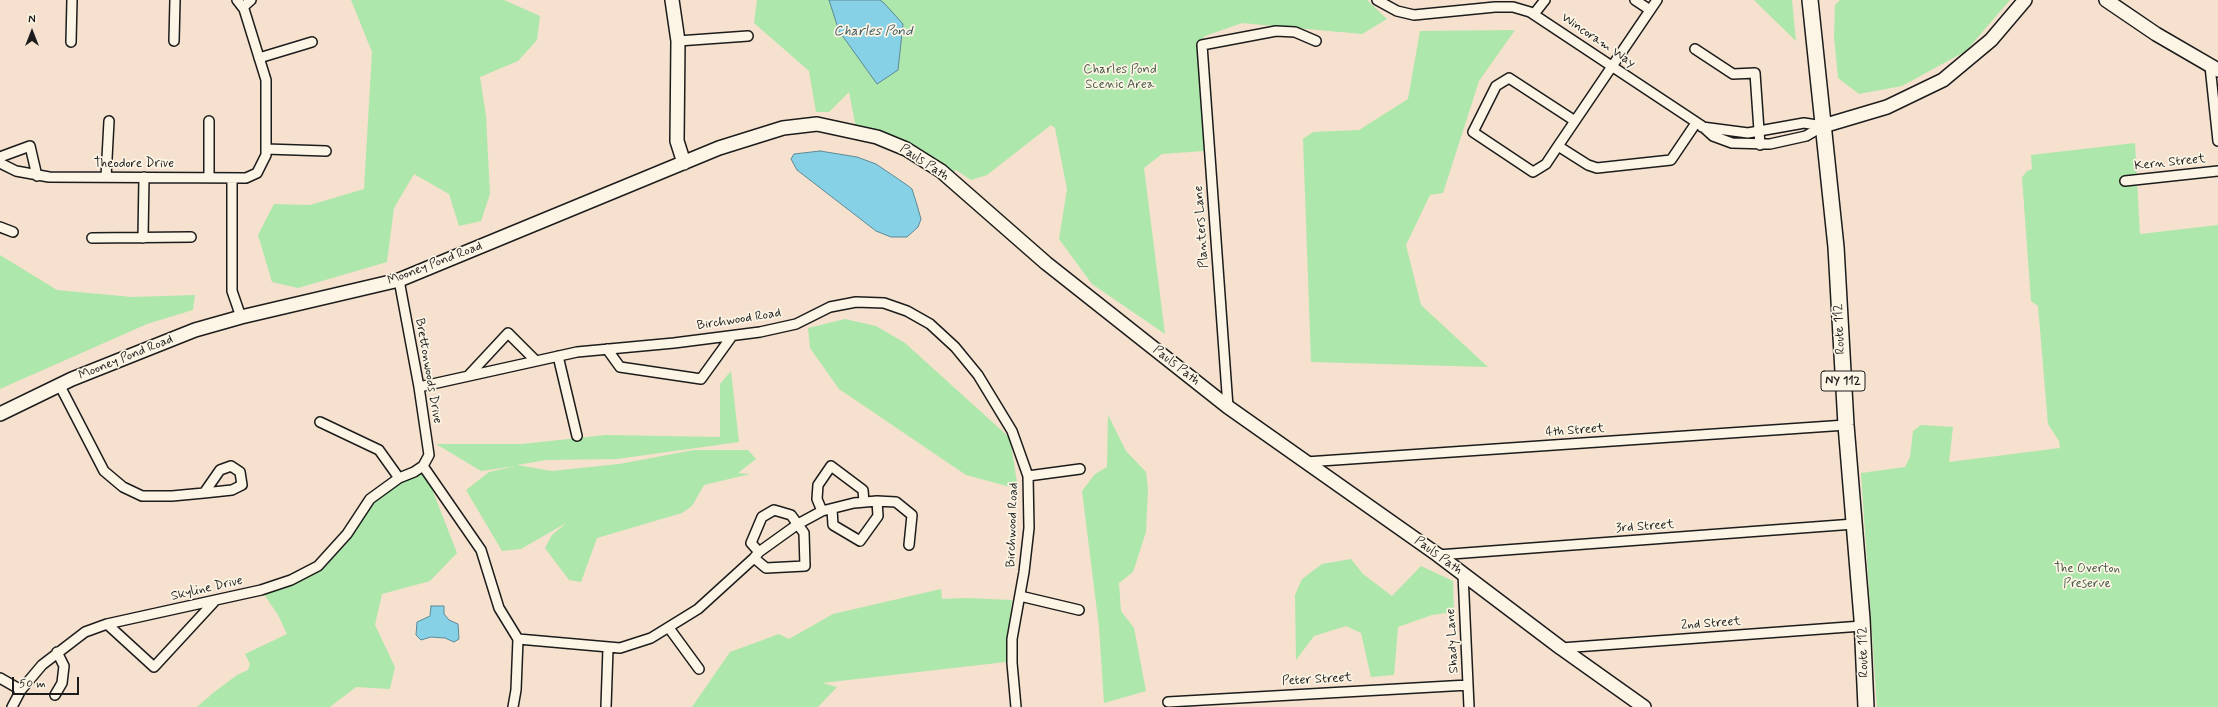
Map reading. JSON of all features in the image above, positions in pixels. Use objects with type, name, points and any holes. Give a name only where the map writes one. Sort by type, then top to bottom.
[{"type":"main road","name":"Route 112","points":[[1810,0],[1836,247],[1846,425],[1862,626],[1866,707]]},
{"type":"street","points":[[71,42],[72,0]]},
{"type":"street","points":[[174,41],[175,0]]},
{"type":"street","points":[[240,4],[252,0]]},
{"type":"street","points":[[672,0],[678,41],[677,141],[684,163]]},
{"type":"street","name":"Wincoram Way","points":[[1377,0],[1397,11],[1414,15],[1513,7],[1534,14],[1699,125],[1713,136],[1732,143],[1760,145],[1806,136],[1824,126]]},
{"type":"street","points":[[1534,14],[1545,0]]},
{"type":"street","points":[[1635,0],[1650,10]]},
{"type":"street","points":[[1575,120],[1508,78],[1496,86],[1474,132],[1533,172],[1546,164],[1657,0]]},
{"type":"street","points":[[1824,126],[1887,107],[1942,80],[1991,40],[2025,0]]},
{"type":"street","points":[[2106,0],[2156,34],[2214,68],[2218,141]]},
{"type":"street","name":"Theodore Drive","points":[[0,163],[16,171],[37,176],[246,178],[257,173],[264,163],[266,149],[267,88],[259,58],[240,4]]},
{"type":"street","name":"Planters Lane","points":[[1228,407],[1202,45],[1276,31],[1295,32],[1316,41]]},
{"type":"street","points":[[678,41],[748,36]]},
{"type":"street","points":[[259,58],[312,42]]},
{"type":"street","points":[[1695,49],[1733,74],[1754,73],[1760,145]]},
{"type":"street","points":[[106,177],[109,121]]},
{"type":"street","points":[[209,121],[209,178]]},
{"type":"street","name":"Wincoram Way","points":[[1699,125],[1748,133],[1804,123],[1824,126]]},
{"type":"street","name":"Pauls Path","points":[[684,163],[719,148],[783,128],[817,124],[877,137],[906,149],[942,171],[1046,263],[1228,407],[1438,555],[1562,648],[1644,707]]},
{"type":"street","points":[[1558,146],[1588,165],[1597,168],[1671,160],[1699,125]]},
{"type":"street","points":[[0,157],[30,146],[37,176]]},
{"type":"street","points":[[266,149],[326,150]]},
{"type":"street","name":"Mooney Pond Road","points":[[0,414],[60,386],[195,330],[241,317],[398,280],[684,163]]},
{"type":"street","name":"Kern Street","points":[[2125,181],[2218,171]]},
{"type":"street","points":[[143,238],[144,177]]},
{"type":"street","points":[[232,178],[232,291],[241,317]]},
{"type":"street","points":[[0,227],[13,232]]},
{"type":"street","points":[[92,238],[191,238]]},
{"type":"street","name":"Brettonwoods Drive","points":[[398,280],[419,387],[429,455],[423,466]]},
{"type":"street","name":"Birchwood Road","points":[[419,387],[558,356],[760,332],[796,324],[830,307],[856,302],[884,303],[907,311],[930,324],[940,333],[955,347],[978,375],[1012,431],[1028,476],[1028,528],[1020,596],[1012,639],[1012,663],[1016,707]]},
{"type":"street","points":[[468,376],[508,333],[536,361]]},
{"type":"street","points":[[607,349],[620,366],[700,379],[732,336]]},
{"type":"street","points":[[558,356],[576,436]]},
{"type":"street","points":[[60,386],[104,471],[123,487],[142,496],[172,496],[204,493]]},
{"type":"street","points":[[320,422],[379,450],[398,478],[414,472],[423,466],[481,550],[499,608],[518,639],[516,690],[512,707]]},
{"type":"street","name":"4th Street","points":[[1306,462],[1846,425]]},
{"type":"street","points":[[822,511],[817,499],[818,485],[831,466],[863,490],[864,502]]},
{"type":"street","points":[[1028,476],[1080,469]]},
{"type":"street","name":"Skyline Drive","points":[[12,707],[21,690],[42,665],[85,632],[107,624],[214,602],[276,585],[318,566],[347,534],[370,500],[398,478]]},
{"type":"street","points":[[832,509],[834,525],[860,541],[878,516],[877,501]]},
{"type":"street","points":[[518,639],[608,648],[620,648],[635,644],[669,628],[698,608],[757,555],[798,524],[822,511],[864,502],[896,502],[912,515],[909,545]]},
{"type":"street","points":[[774,510],[791,515],[804,533],[805,566],[766,568],[757,555],[751,543],[762,517],[774,510]]},
{"type":"street","name":"3rd Street","points":[[1438,555],[1854,524]]},
{"type":"street","name":"Shady Lane","points":[[1463,574],[1469,707]]},
{"type":"street","points":[[1020,596],[1079,610]]},
{"type":"street","points":[[107,624],[154,667],[214,602]]},
{"type":"street","name":"2nd Street","points":[[1562,648],[1862,626]]},
{"type":"street","points":[[669,628],[698,669]]},
{"type":"street","points":[[606,707],[608,648]]},
{"type":"street","points":[[55,695],[62,683],[64,666],[58,652]]},
{"type":"street","points":[[0,678],[21,690]]},
{"type":"street","name":"Peter Street","points":[[1168,702],[1468,685]]},
{"type":"green space","points":[[351,0],[504,0],[540,16],[537,40],[518,61],[480,77],[486,116],[490,194],[481,221],[459,226],[449,194],[414,174],[394,208],[387,262],[298,288],[272,282],[258,235],[274,204],[310,205],[364,189],[372,52]]},
{"type":"green space","name":"Charles Pond Scenic Area","points":[[757,0],[1367,0],[1387,19],[1362,34],[1242,23],[1205,36],[1197,45],[1204,151],[1162,154],[1144,168],[1165,334],[1092,284],[1059,239],[1067,189],[1055,128],[1051,125],[987,175],[971,180],[956,170],[949,177],[856,128],[849,92],[829,112],[816,112],[809,71],[754,23]]},
{"type":"green space","points":[[1754,0],[1792,0],[1796,41],[1762,8]]},
{"type":"green space","points":[[1840,0],[2010,0],[1966,51],[1902,86],[1859,94],[1838,78],[1834,36],[1835,5]]},
{"type":"green space","points":[[1515,30],[1479,81],[1443,193],[1430,195],[1406,245],[1421,305],[1488,367],[1311,362],[1303,139],[1313,132],[1359,130],[1408,99],[1420,31]]},
{"type":"green space","name":"The Overton Preserve","points":[[2135,143],[2140,234],[2218,225],[2218,707],[1877,707],[1861,473],[1905,467],[1910,457],[1913,431],[1921,425],[1953,427],[1949,462],[2060,448],[2059,441],[2048,424],[2038,306],[2031,301],[2022,177],[2027,171],[2032,169],[2031,155]]},
{"type":"green space","points":[[0,255],[57,290],[132,297],[195,295],[193,310],[147,324],[0,389]]},
{"type":"green space","points":[[845,319],[876,326],[905,343],[1010,438],[1018,489],[966,475],[839,389],[810,348],[808,328]]},
{"type":"green space","points":[[731,371],[739,442],[617,459],[546,460],[517,465],[552,471],[619,464],[694,450],[748,450],[756,459],[738,473],[750,474],[704,485],[692,506],[682,513],[597,538],[581,582],[569,580],[545,548],[552,535],[566,523],[521,549],[502,551],[466,490],[489,472],[516,466],[481,471],[436,444],[522,444],[606,435],[720,437],[720,384]]},
{"type":"green space","points":[[1108,415],[1126,451],[1146,472],[1148,489],[1146,532],[1133,572],[1119,583],[1121,611],[1134,628],[1146,691],[1104,703],[1099,627],[1082,491],[1095,474],[1107,467]]},
{"type":"green space","points":[[423,466],[457,553],[430,581],[382,594],[375,625],[395,667],[390,689],[356,687],[330,707],[197,707],[237,675],[248,670],[250,664],[245,654],[287,634],[278,615],[261,590],[318,566],[370,499]]},
{"type":"green space","points":[[1351,559],[1363,574],[1392,596],[1421,566],[1453,581],[1454,612],[1432,615],[1398,627],[1394,675],[1371,677],[1361,633],[1346,626],[1314,636],[1296,660],[1295,595],[1302,579],[1322,564]]},
{"type":"green space","points":[[941,589],[942,599],[967,598],[1012,600],[1006,662],[822,683],[837,687],[818,707],[692,707],[730,652],[779,634],[789,639],[833,614]]},
{"type":"water","name":"Charles Pond","points":[[829,0],[880,0],[884,3],[903,24],[898,70],[877,84],[839,31]]},
{"type":"water","points":[[820,151],[857,157],[876,164],[907,185],[912,189],[921,219],[918,227],[907,237],[891,237],[876,231],[797,170],[791,159],[794,154]]},
{"type":"water","points":[[431,606],[444,606],[444,614],[449,620],[458,624],[459,639],[454,642],[445,638],[431,637],[421,640],[416,635],[417,622],[430,616]]}]
